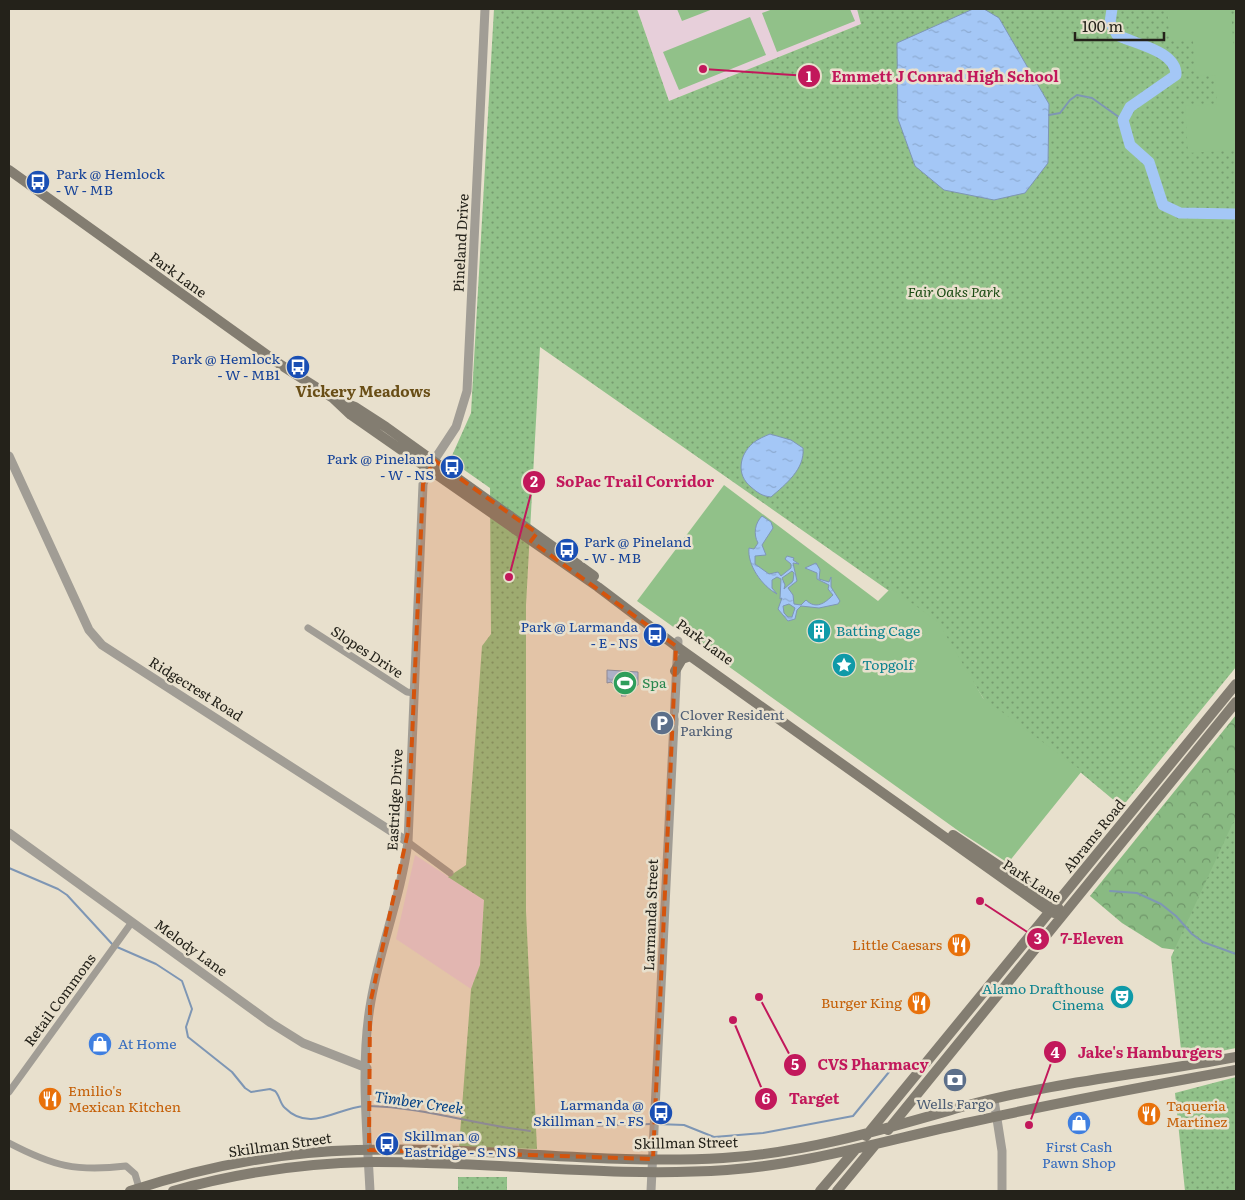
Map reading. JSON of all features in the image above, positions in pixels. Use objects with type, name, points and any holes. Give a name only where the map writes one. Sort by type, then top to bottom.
[{"type":"main road","name":"Park Lane","points":[[9,170],[281,365],[333,398],[355,407],[588,576],[677,644],[941,826],[1062,915]]},
{"type":"main road","name":"Park Lane","points":[[677,644],[690,656],[1053,908]]},
{"type":"main road","points":[[675,671],[682,659],[690,656]]},
{"type":"main road","name":"Abrams Road","points":[[820,1191],[1236,684]]},
{"type":"main road","name":"Abrams Road","points":[[837,1191],[1236,702]]},
{"type":"main road","points":[[970,1008],[980,1016]]},
{"type":"main road","name":"Skillman Street","points":[[137,1190],[233,1164],[292,1155],[369,1150],[653,1159],[758,1155],[867,1135],[935,1117],[964,1106],[1086,1082],[1236,1056]]},
{"type":"main road","name":"Skillman Street","points":[[173,1191],[235,1176],[309,1165],[369,1162],[652,1171],[732,1170],[855,1150],[998,1116],[1236,1070]]},
{"type":"main road","points":[[1086,1082],[1088,1098]]},
{"type":"main road","points":[[911,1102],[911,1109],[914,1113],[935,1117]]},
{"type":"main road","points":[[233,1164],[235,1176]]},
{"type":"street","name":"Pineland Drive","points":[[432,464],[456,427],[467,391],[485,9]]},
{"type":"street","name":"Ridgecrest Road","points":[[9,456],[56,562],[94,637],[119,656],[408,842],[450,873]]},
{"type":"street","name":"Eastridge Drive","points":[[370,1191],[367,1078],[368,1028],[372,993],[408,842],[422,493],[425,475],[432,464]]},
{"type":"street","name":"Slopes Drive","points":[[308,628],[407,692],[414,693]]},
{"type":"street","name":"Larmanda Street","points":[[651,1191],[677,644]]},
{"type":"street","name":"Melody Lane","points":[[9,833],[286,1033],[325,1053],[367,1068]]},
{"type":"street","name":"Retail Commons","points":[[9,1092],[132,922]]},
{"type":"street","points":[[994,1100],[1002,1151],[1002,1191]]},
{"type":"street","points":[[9,1143],[36,1157],[68,1166],[96,1170],[126,1166],[135,1174],[137,1190]]},
{"type":"highlighted area","points":[[434,460],[537,533],[531,541],[676,646],[653,1159],[369,1150],[370,1004],[408,832],[423,484]]},
{"type":"shaded area","points":[[637,9],[857,9],[861,24],[669,101]]},
{"type":"shaded area","points":[[415,855],[484,900],[480,965],[471,989],[396,939]]},
{"type":"green space","name":"Fair Oaks Park","points":[[494,9],[637,9],[669,101],[861,24],[857,9],[1236,9],[1236,667],[1122,807],[1080,772],[987,704],[935,623],[540,347],[526,605],[526,911],[537,1149],[459,1147],[471,989],[480,965],[484,900],[448,877],[466,865],[482,646],[491,634],[490,488],[450,460],[471,413]]},
{"type":"green space","points":[[677,9],[713,9],[682,21]]},
{"type":"green space","points":[[773,9],[850,9],[855,21],[777,52],[762,13]]},
{"type":"green space","points":[[1167,9],[1231,9],[1234,52],[1236,52],[1236,150],[1188,153],[1185,106],[1217,104],[1215,75],[1195,76],[1193,40],[1170,41]]},
{"type":"green space","points":[[750,17],[766,55],[679,90],[663,52]]},
{"type":"green space","name":"Topgolf","points":[[724,485],[878,601],[891,588],[938,622],[983,698],[1082,771],[1008,863],[960,832],[637,601]]},
{"type":"green space","points":[[1236,715],[1236,883],[1184,951],[1162,948],[1122,923],[1090,896]]},
{"type":"green space","points":[[1236,816],[1236,1048],[1182,1059],[1171,957]]},
{"type":"green space","points":[[1236,1077],[1236,1191],[1185,1191],[1175,1093]]},
{"type":"green space","points":[[458,1177],[507,1177],[507,1191],[458,1191]]},
{"type":"water","points":[[973,9],[984,9],[999,18],[1049,104],[1048,163],[1025,193],[994,200],[944,190],[915,166],[898,119],[897,43]]},
{"type":"water","points":[[770,434],[791,440],[803,448],[803,456],[798,469],[771,497],[760,494],[754,489],[746,482],[741,471],[742,459],[748,448],[757,440]]},
{"type":"water","points":[[762,516],[771,522],[773,528],[762,545],[766,555],[755,556],[755,564],[769,574],[778,572],[781,576],[791,568],[791,564],[785,559],[787,556],[794,558],[793,560],[799,564],[793,563],[797,581],[788,588],[793,595],[794,604],[801,605],[806,600],[813,605],[817,605],[824,603],[833,595],[828,589],[829,585],[817,579],[817,573],[805,568],[816,563],[820,570],[819,579],[829,582],[831,577],[831,587],[840,601],[838,604],[819,608],[801,606],[797,610],[795,619],[788,621],[778,609],[782,598],[780,599],[781,579],[777,577],[772,580],[772,588],[777,594],[761,580],[750,561],[749,548],[754,549],[758,543],[755,532],[756,525]],"holes":[[[792,571],[794,573],[793,581],[784,589],[785,585],[782,578]],[[789,604],[795,608],[792,617],[788,617],[784,613],[783,606]]]},
{"type":"water","name":"Spa","points":[[607,670],[638,672],[638,685],[627,688],[626,696],[621,696],[625,693],[625,686],[614,685],[611,682],[607,683]]},
{"type":"waterway","points":[[1112,9],[1110,22],[1117,35],[1163,54],[1174,67],[1176,75],[1130,107],[1123,120],[1130,145],[1149,162],[1163,205],[1180,213],[1236,214]]},
{"type":"waterway","points":[[1049,115],[1060,113],[1070,100],[1077,95],[1092,98],[1123,120]]},
{"type":"waterway","name":"Timber Creek","points":[[9,868],[58,889],[67,895],[113,945]]},
{"type":"waterway","name":"Timber Creek","points":[[1110,891],[1137,893],[1161,904],[1203,942],[1236,954]]},
{"type":"waterway","name":"Timber Creek","points":[[117,947],[156,964],[182,981],[192,1009],[186,1027],[188,1037],[232,1072],[245,1088],[251,1092],[270,1089],[275,1091],[285,1108],[294,1115],[304,1119],[324,1117],[364,1106]]},
{"type":"waterway","name":"Timber Creek","points":[[657,1124],[684,1125],[714,1137],[763,1133],[853,1116],[889,1072]]},
{"type":"waterway","name":"Timber Creek","points":[[368,1106],[409,1109],[530,1131]]},
{"type":"waterway","name":"Timber Creek","points":[[560,1124],[571,1122],[587,1126],[652,1124]]},
{"type":"place","name":"Emmett J Conrad High School","points":[[703,69]]},
{"type":"place","name":"Park @ Hemlock - W - MB","points":[[38,182]]},
{"type":"place","name":"Park @ Hemlock - W - MB1","points":[[298,367]]},
{"type":"place","name":"Park @ Pineland - W - NS","points":[[452,467]]},
{"type":"place","name":"Park @ Pineland - W - MB","points":[[567,550]]},
{"type":"place","name":"SoPac Trail Corridor","points":[[509,577]]},
{"type":"place","name":"Batting Cage","points":[[819,631]]},
{"type":"place","name":"Park @ Larmanda - E - NS","points":[[655,635]]},
{"type":"place","name":"Topgolf","points":[[844,665]]},
{"type":"place","name":"Spa","points":[[625,683]]},
{"type":"place","name":"Clover Resident Parking","points":[[662,723]]},
{"type":"place","name":"7-Eleven","points":[[980,901]]},
{"type":"place","name":"Little Caesars","points":[[959,945]]},
{"type":"place","name":"CVS Pharmacy","points":[[759,997]]},
{"type":"place","name":"Alamo Drafthouse Cinema","points":[[1122,997]]},
{"type":"place","name":"Burger King","points":[[919,1003]]},
{"type":"place","name":"Target","points":[[733,1020]]},
{"type":"place","name":"At Home","points":[[100,1044]]},
{"type":"place","name":"Wells Fargo","points":[[955,1080]]},
{"type":"place","name":"Emilio's Mexican Kitchen","points":[[50,1099]]},
{"type":"place","name":"Larmanda @ Skillman - N - FS","points":[[661,1113]]},
{"type":"place","name":"Taqueria Martínez","points":[[1149,1114]]},
{"type":"place","name":"First Cash Pawn Shop","points":[[1079,1123]]},
{"type":"place","name":"Jake's Hamburgers","points":[[1029,1125]]},
{"type":"place","name":"Skillman @ Eastridge - S - NS","points":[[387,1144]]},
{"type":"district","name":"Vickery Meadows","points":[[363,392]]}]
